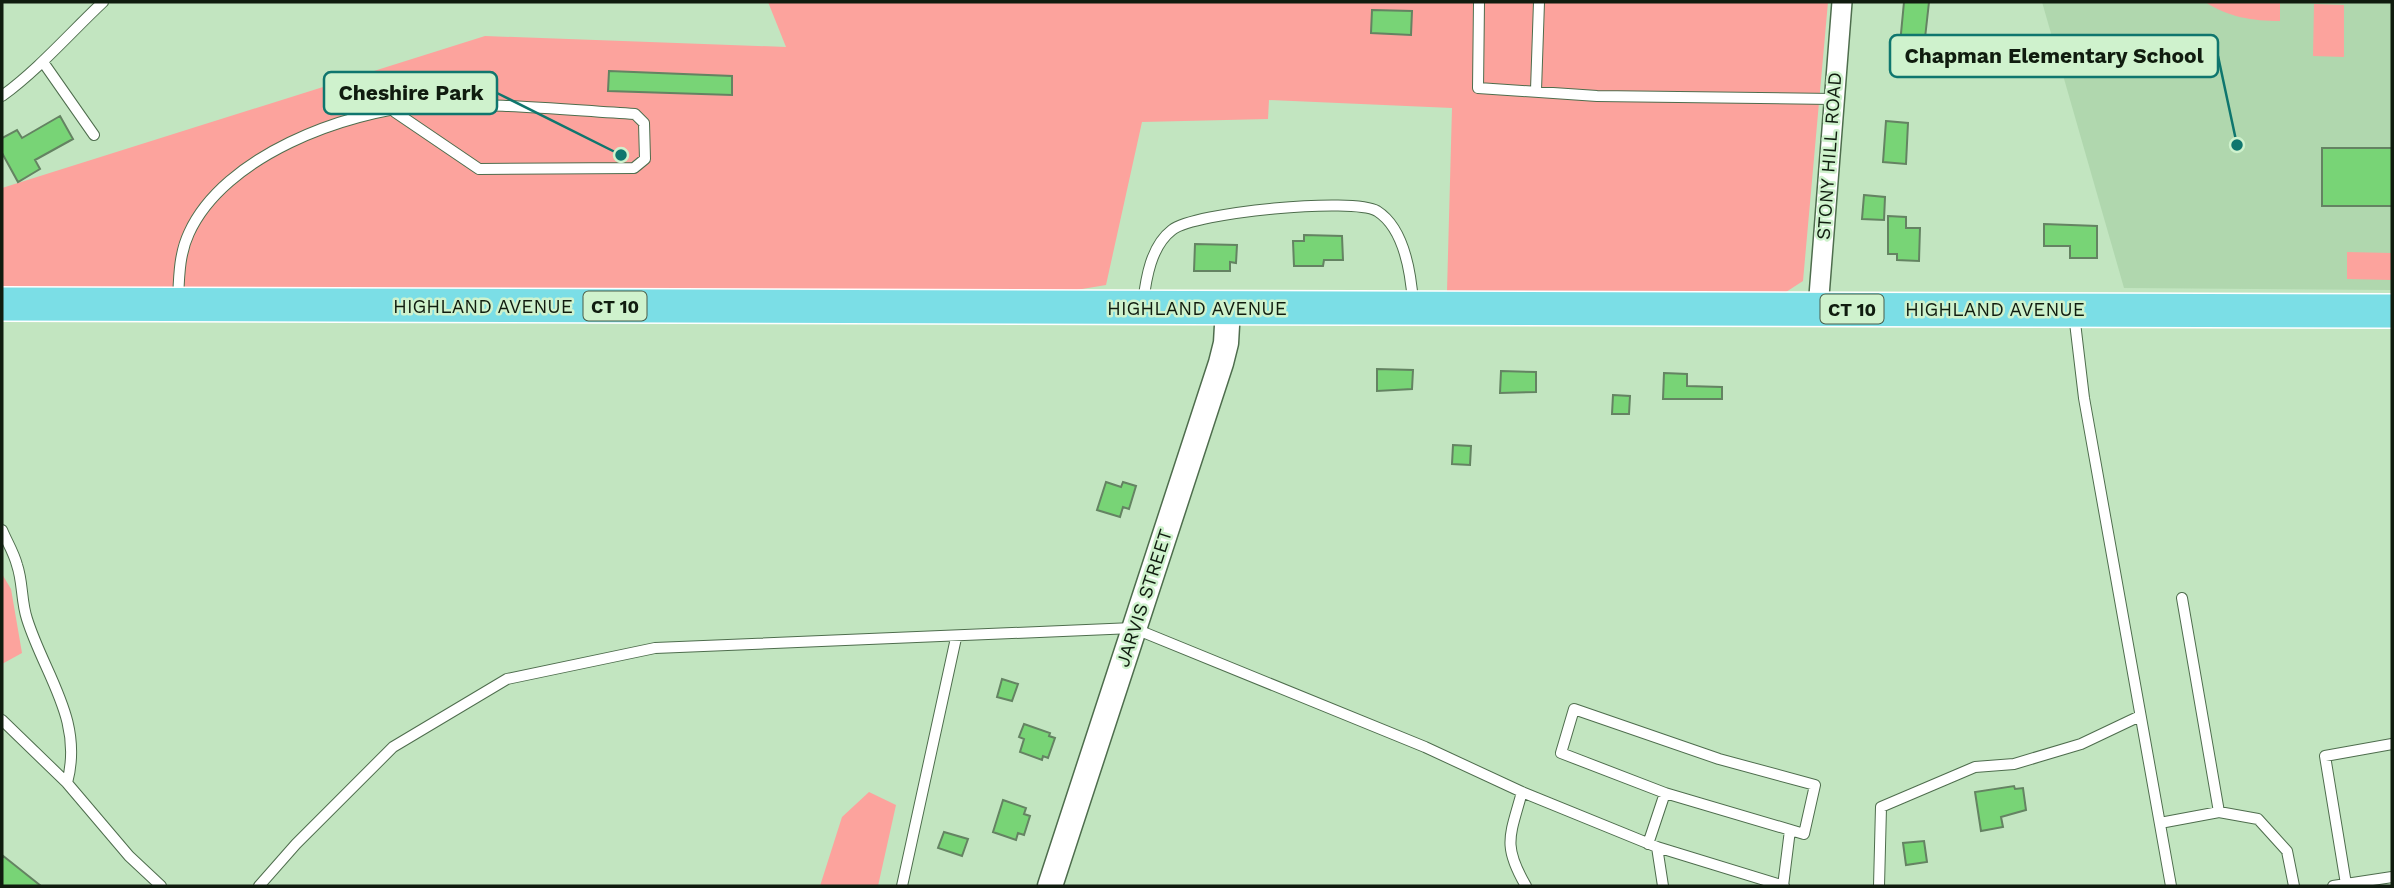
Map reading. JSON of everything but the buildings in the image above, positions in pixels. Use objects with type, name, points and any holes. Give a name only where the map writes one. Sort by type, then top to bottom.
[{"type":"highway","name":"HIGHLAND AVENUE","points":[[2,304],[2392,311]]},
{"type":"street","name":"STONY HILL ROAD","points":[[1818,309],[1842,2]]},
{"type":"street","name":"JARVIS STREET","points":[[1051,886],[1221,363],[1226,343],[1228,308]]},
{"type":"lane","points":[[2,96],[34,72],[103,2]]},
{"type":"lane","points":[[1479,2],[1478,88],[1611,97],[1833,99]]},
{"type":"lane","points":[[1536,90],[1539,2]]},
{"type":"lane","points":[[43,62],[94,135]]},
{"type":"lane","points":[[177,305],[181,257],[189,232],[222,190],[245,170],[307,135],[350,119],[420,107],[482,106],[635,114],[644,123],[645,159],[634,168],[479,169],[395,112]]},
{"type":"lane","points":[[1143,308],[1145,287],[1155,251],[1172,229],[1211,217],[1296,206],[1358,206],[1375,210],[1387,219],[1396,233],[1406,261],[1413,307]]},
{"type":"lane","points":[[2074,309],[2084,398],[2171,886]]},
{"type":"lane","points":[[2,530],[18,566],[29,626],[64,705],[73,740],[73,760],[67,783]]},
{"type":"lane","points":[[2182,598],[2219,812]]},
{"type":"lane","points":[[259,886],[296,844],[393,747],[507,679],[655,648],[956,638],[1133,628],[1425,747],[1522,792],[1652,845],[1784,886],[1790,830]]},
{"type":"lane","points":[[902,886],[956,638]]},
{"type":"lane","points":[[1574,709],[1719,759],[1815,785],[1804,834],[1665,793],[1561,753],[1574,709]]},
{"type":"lane","points":[[1879,886],[1881,807],[1975,767],[2014,764],[2081,744],[2140,716]]},
{"type":"lane","points":[[2,720],[67,783],[129,856],[161,886]]},
{"type":"lane","points":[[2346,884],[2325,756],[2392,744]]},
{"type":"lane","points":[[1522,792],[1509,839],[1511,861],[1526,886]]},
{"type":"lane","points":[[1663,886],[1652,845],[1665,793]]},
{"type":"lane","points":[[2160,823],[2219,812],[2258,819],[2287,851],[2294,886]]},
{"type":"lane","points":[[2333,886],[2392,877]]},
{"type":"shaded area","points":[[768,2],[1828,2],[1803,281],[1786,292],[1447,291],[1452,108],[1269,100],[1268,119],[1142,122],[1106,285],[1076,290],[2,287],[2,188],[485,36],[786,47]]},
{"type":"shaded area","points":[[2042,2],[2392,2],[2392,290],[2124,288]]},
{"type":"shaded area","points":[[2205,2],[2280,2],[2280,21],[2241,17]]},
{"type":"shaded area","points":[[2314,4],[2344,5],[2344,57],[2313,56]]},
{"type":"shaded area","points":[[2347,252],[2392,253],[2392,280],[2347,279]]},
{"type":"shaded area","points":[[2,574],[11,589],[22,653],[2,664]]},
{"type":"shaded area","points":[[869,792],[896,805],[878,886],[820,886],[842,817]]},
{"type":"place","name":"Chapman Elementary School","points":[[2237,145]]},
{"type":"place","name":"Cheshire Park","points":[[621,155]]}]
